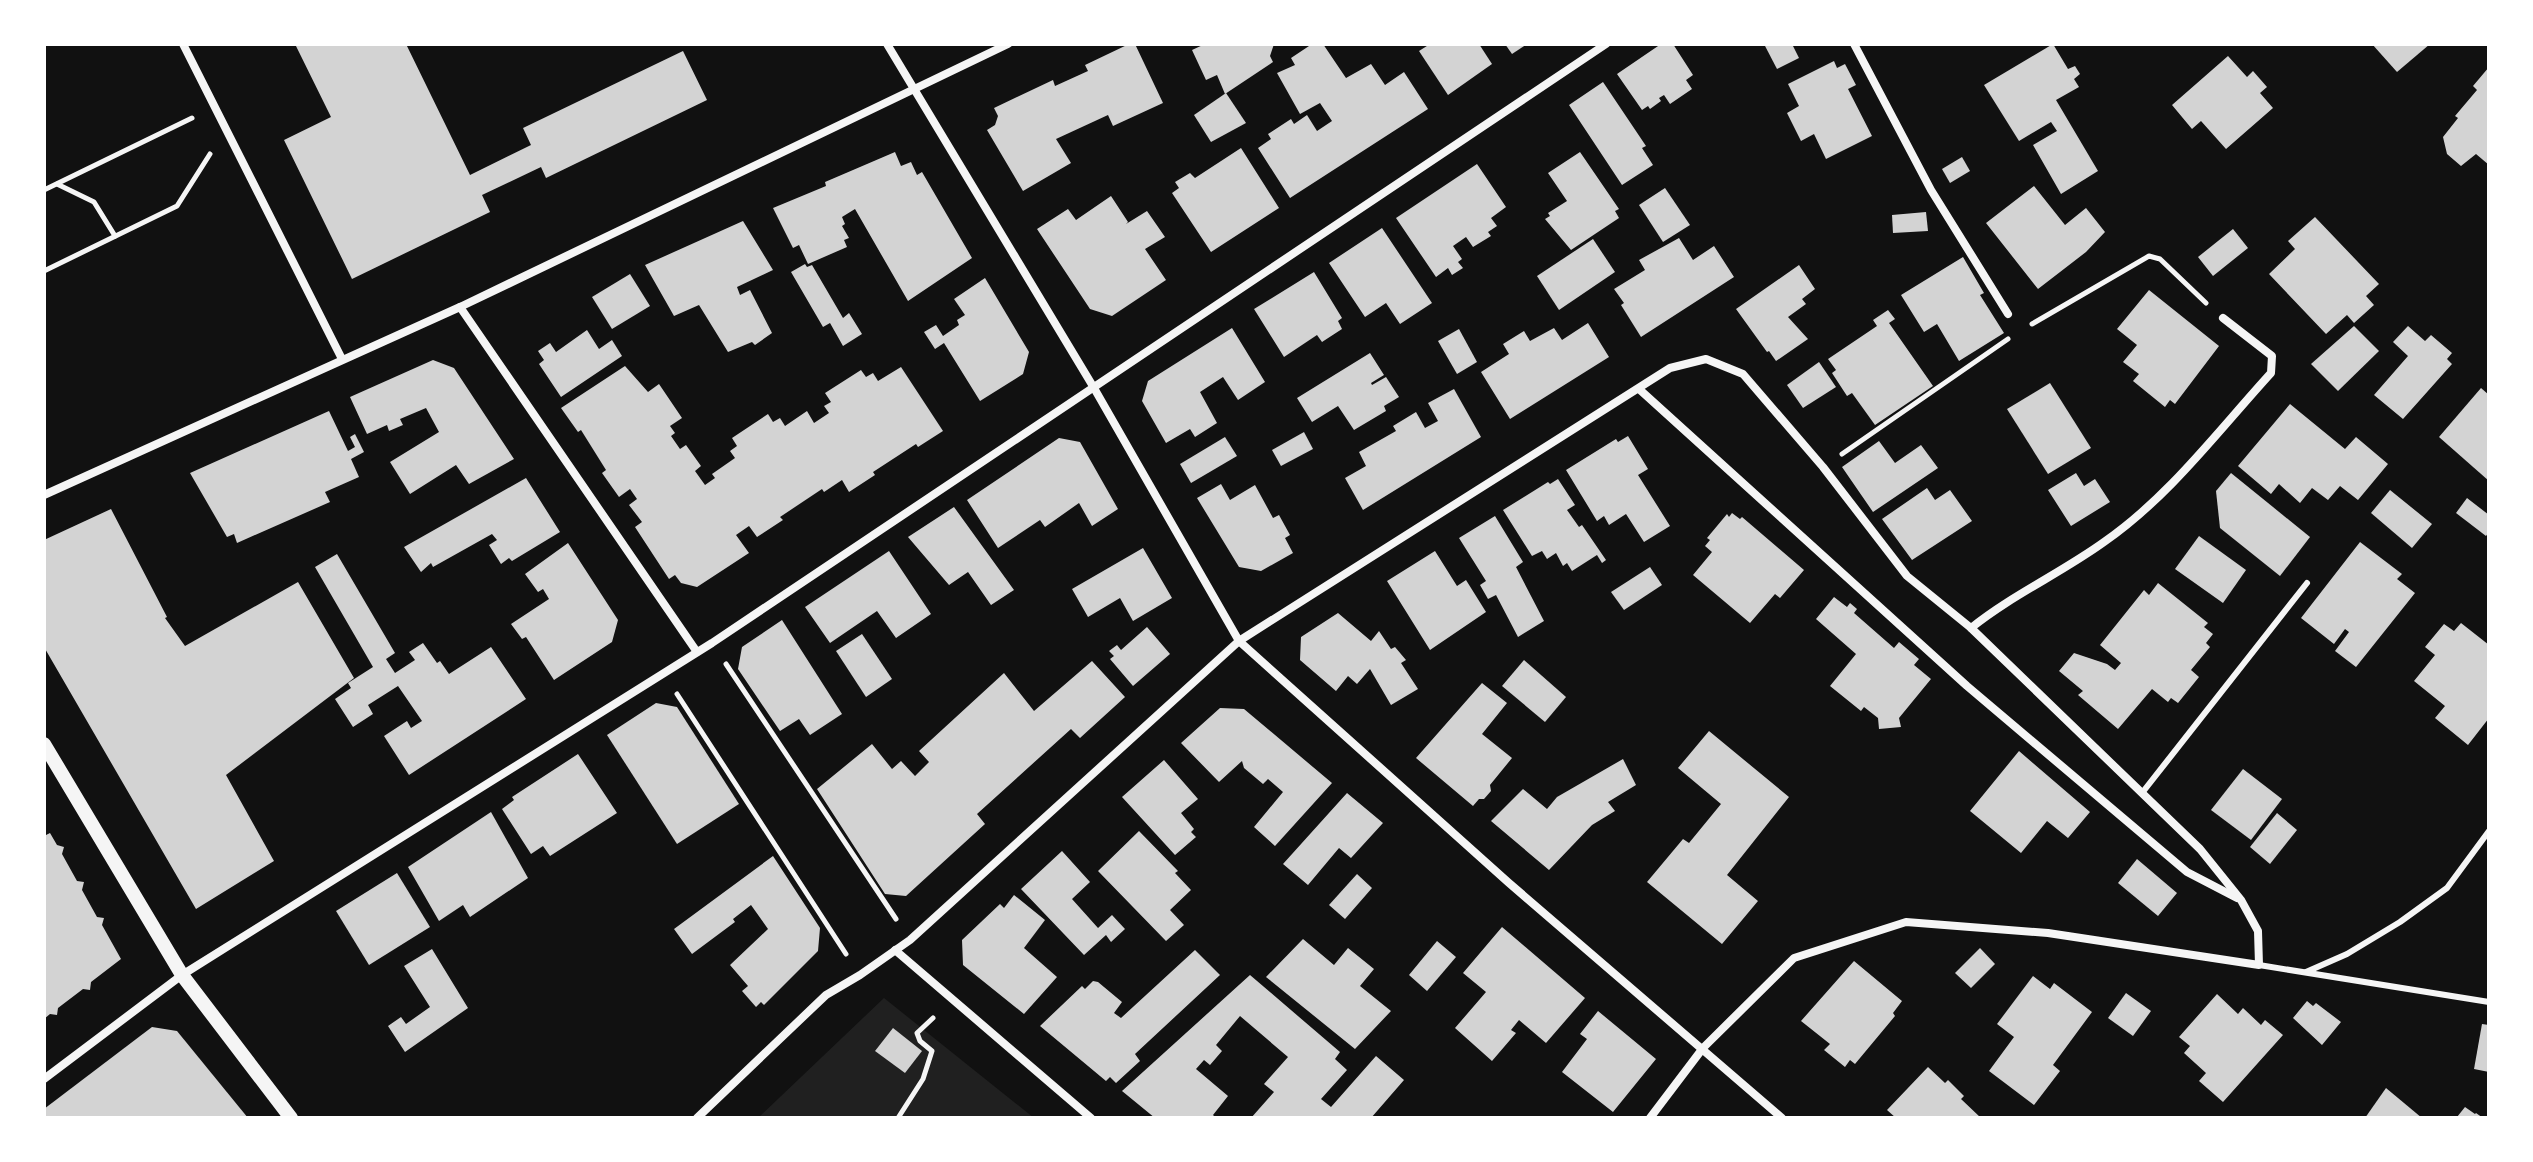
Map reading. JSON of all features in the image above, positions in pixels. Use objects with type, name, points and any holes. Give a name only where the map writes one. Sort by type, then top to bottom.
[{"type":"street","points":[[183,44],[342,359]]},
{"type":"street","points":[[887,44],[1094,388],[1239,641],[1509,883],[1782,1118]]},
{"type":"street","points":[[44,495],[460,307],[1008,44]]},
{"type":"street","points":[[44,1079],[182,975],[712,643],[1606,44]]},
{"type":"street","points":[[1854,44],[1931,190],[2008,314]]},
{"type":"street","points":[[460,307],[697,652]]},
{"type":"street","points":[[1971,628],[2105,542],[2162,495],[2271,373],[2272,356],[2223,318]]},
{"type":"street","points":[[697,1118],[826,995],[910,940],[1239,641],[1670,368],[1706,359],[1743,374],[1823,467],[1907,576],[1971,628],[2200,849],[2241,900],[2258,931],[2259,965],[2048,933],[1906,922],[1794,958],[1703,1048],[1650,1118]]},
{"type":"street","points":[[1639,389],[1967,686],[2187,872],[2241,900]]},
{"type":"street","points":[[44,744],[182,975],[291,1118]]},
{"type":"street","points":[[895,950],[1091,1118]]},
{"type":"lane","points":[[2142,793],[2307,583]]},
{"type":"lane","points":[[2306,972],[2361,946],[2447,888],[2489,831]]},
{"type":"lane","points":[[2259,965],[2489,1002]]},
{"type":"path","points":[[44,190],[215,108]]},
{"type":"path","points":[[44,271],[177,206],[225,129]]},
{"type":"path","points":[[57,184],[94,202],[115,236]]},
{"type":"path","points":[[1823,467],[2016,334],[2149,256],[2160,259],[2223,318]]},
{"type":"path","points":[[2008,314],[2016,334]]},
{"type":"path","points":[[712,643],[910,940]]},
{"type":"path","points":[[664,673],[860,975]]},
{"type":"path","points":[[898,1118],[923,1079],[932,1051],[920,1041],[917,1033],[950,999]]},
{"type":"shaded area","points":[[884,998],[1034,1118],[758,1118]]},
{"type":"building","points":[[295,44],[406,44],[470,175],[531,145],[523,128],[683,51],[707,100],[546,178],[541,167],[482,195],[490,212],[352,279],[284,140],[331,117]]},
{"type":"building","points":[[1135,44],[1163,103],[1113,126],[1108,115],[1056,139],[1071,163],[1023,191],[987,130],[995,125],[998,116],[994,108],[1053,80],[1055,86],[1088,71],[1085,65]]},
{"type":"building","points":[[1205,44],[1274,44],[1270,56],[1273,62],[1225,94],[1217,75],[1206,80],[1192,50]]},
{"type":"building","points":[[1312,44],[1323,44],[1346,78],[1371,64],[1385,85],[1404,72],[1428,109],[1290,198],[1258,148],[1271,139],[1268,134],[1291,119],[1294,124],[1307,115],[1317,131],[1332,121],[1320,103],[1300,114],[1277,73],[1295,65],[1291,58]]},
{"type":"building","points":[[1430,44],[1479,44],[1492,64],[1448,95],[1419,51]]},
{"type":"building","points":[[1505,44],[1527,44],[1512,54]]},
{"type":"building","points":[[1661,44],[1673,44],[1693,75],[1686,80],[1692,89],[1670,104],[1664,95],[1650,109],[1648,106],[1642,110],[1617,74]]},
{"type":"building","points":[[1764,44],[1792,44],[1799,58],[1777,69]]},
{"type":"building","points":[[2053,44],[2068,69],[2075,66],[2080,74],[2074,79],[2079,87],[2056,100],[2098,171],[2061,194],[2033,145],[2057,131],[2051,122],[2019,141],[1984,85]]},
{"type":"building","points":[[2372,44],[2430,44],[2397,72]]},
{"type":"building","points":[[2228,56],[2247,77],[2253,71],[2267,87],[2260,93],[2273,108],[2226,149],[2201,121],[2192,129],[2172,105]]},
{"type":"building","points":[[1834,61],[1837,68],[1845,64],[1856,85],[1848,89],[1872,136],[1826,159],[1814,134],[1801,141],[1787,113],[1799,106],[1788,84]]},
{"type":"building","points":[[2489,67],[2489,165],[2476,154],[2461,166],[2447,154],[2443,137],[2458,118],[2455,116],[2477,90],[2473,86]]},
{"type":"building","points":[[1603,82],[1646,146],[1642,148],[1653,165],[1622,185],[1569,105]]},
{"type":"building","points":[[1226,93],[1246,123],[1211,142],[1194,115]]},
{"type":"building","points":[[1241,148],[1279,208],[1211,252],[1172,193],[1179,188],[1175,182],[1190,173],[1195,178]]},
{"type":"building","points":[[895,152],[901,166],[911,162],[917,175],[922,172],[972,258],[908,301],[855,209],[842,217],[845,224],[842,226],[849,238],[844,240],[847,247],[808,264],[799,245],[793,248],[773,208]]},
{"type":"building","points":[[1580,152],[1619,209],[1615,211],[1619,218],[1571,250],[1545,219],[1550,216],[1548,213],[1567,201],[1548,173]]},
{"type":"building","points":[[1962,157],[1970,171],[1950,183],[1942,169]]},
{"type":"building","points":[[1477,164],[1506,207],[1491,218],[1497,226],[1488,232],[1491,236],[1473,247],[1466,237],[1453,246],[1462,259],[1458,262],[1463,268],[1452,275],[1448,268],[1436,277],[1396,218]]},
{"type":"building","points":[[2034,186],[2065,225],[2086,208],[2105,232],[2086,252],[2038,289],[1986,223]]},
{"type":"building","points":[[1665,188],[1690,225],[1663,242],[1639,205]]},
{"type":"building","points":[[1111,196],[1128,222],[1126,224],[1147,211],[1165,237],[1145,249],[1166,280],[1112,316],[1090,309],[1037,229],[1068,209],[1076,220]]},
{"type":"building","points":[[1926,212],[1928,231],[1893,233],[1892,215]]},
{"type":"building","points":[[2315,217],[2379,284],[2366,296],[2374,305],[2354,323],[2347,315],[2326,334],[2269,274],[2295,249],[2288,241]]},
{"type":"building","points":[[743,221],[773,270],[737,287],[740,295],[750,290],[772,333],[755,345],[752,342],[728,352],[699,305],[674,316],[645,265]]},
{"type":"building","points":[[1382,228],[1432,303],[1400,324],[1386,303],[1365,317],[1329,263]]},
{"type":"building","points":[[2233,229],[2248,248],[2213,276],[2198,257]]},
{"type":"building","points":[[1679,238],[1693,260],[1714,246],[1734,277],[1641,337],[1614,289],[1645,270],[1639,260]]},
{"type":"building","points":[[1593,239],[1615,272],[1559,310],[1537,276]]},
{"type":"building","points":[[1963,257],[1984,293],[1980,295],[2004,333],[1959,361],[1937,324],[1924,332],[1901,295]]},
{"type":"building","points":[[805,264],[807,267],[812,265],[843,318],[849,313],[862,334],[843,346],[830,323],[823,327],[791,272]]},
{"type":"building","points":[[1799,265],[1815,289],[1802,299],[1806,304],[1788,317],[1808,339],[1776,361],[1736,309]]},
{"type":"building","points":[[1314,272],[1342,318],[1338,321],[1342,329],[1322,342],[1317,335],[1284,357],[1254,309]]},
{"type":"building","points":[[630,274],[650,306],[612,329],[592,297]]},
{"type":"building","points":[[985,278],[1029,352],[1023,374],[980,401],[944,343],[935,349],[924,332],[936,325],[943,336],[959,325],[957,320],[965,315],[954,299]]},
{"type":"building","points":[[2149,290],[2219,346],[2175,404],[2170,400],[2165,407],[2133,381],[2139,374],[2123,362],[2137,345],[2117,329]]},
{"type":"building","points":[[1888,310],[1895,319],[1889,323],[1933,386],[1875,425],[1852,393],[1847,396],[1832,373],[1836,370],[1828,359],[1877,326],[1873,320]]},
{"type":"building","points":[[1588,323],[1609,357],[1510,419],[1481,372],[1509,354],[1503,344],[1524,331],[1530,341],[1554,328],[1562,340]]},
{"type":"building","points":[[2354,326],[2379,351],[2338,391],[2311,364]]},
{"type":"building","points":[[2408,326],[2425,341],[2431,335],[2452,353],[2447,359],[2452,364],[2403,419],[2374,395],[2408,356],[2393,342]]},
{"type":"building","points":[[1232,328],[1265,382],[1238,400],[1223,377],[1200,392],[1217,423],[1195,437],[1190,429],[1166,443],[1142,401],[1148,381]]},
{"type":"building","points":[[1459,329],[1477,362],[1457,374],[1438,341]]},
{"type":"building","points":[[587,330],[599,349],[612,340],[622,356],[561,397],[539,364],[544,360],[538,351],[550,343],[556,352]]},
{"type":"building","points":[[1370,353],[1384,375],[1372,385],[1386,377],[1399,397],[1384,406],[1386,411],[1354,430],[1338,406],[1312,422],[1297,398]]},
{"type":"building","points":[[433,360],[454,368],[514,459],[469,484],[456,465],[410,494],[390,462],[439,432],[426,408],[400,419],[403,425],[389,431],[387,425],[367,434],[350,397]]},
{"type":"building","points":[[1819,362],[1836,387],[1803,408],[1787,385]]},
{"type":"building","points":[[625,366],[648,392],[659,384],[682,418],[670,426],[675,433],[671,436],[680,449],[686,445],[701,466],[695,471],[705,485],[715,478],[712,474],[735,458],[730,451],[737,446],[732,438],[768,414],[773,422],[780,418],[785,426],[807,411],[814,423],[829,413],[824,406],[831,402],[825,393],[861,370],[866,377],[873,373],[878,381],[901,367],[943,431],[918,447],[916,444],[849,492],[842,480],[824,492],[822,489],[780,517],[783,520],[757,537],[749,526],[736,535],[749,553],[697,587],[681,583],[675,575],[669,579],[635,527],[642,522],[629,505],[637,499],[630,489],[619,497],[602,473],[606,470],[581,430],[578,432],[561,408]]},
{"type":"building","points":[[2050,383],[2091,448],[2048,474],[2007,409]]},
{"type":"building","points":[[2481,388],[2489,395],[2489,481],[2439,437]]},
{"type":"building","points":[[1454,389],[1481,437],[1363,510],[1345,478],[1366,466],[1359,452],[1396,431],[1393,426],[1416,412],[1425,428],[1438,421],[1428,403]]},
{"type":"building","points":[[2290,404],[2345,449],[2356,437],[2388,464],[2358,500],[2340,486],[2328,500],[2312,488],[2300,503],[2279,484],[2271,494],[2238,466]]},
{"type":"building","points":[[329,411],[348,451],[355,447],[350,437],[355,434],[364,452],[351,459],[359,477],[325,492],[330,502],[237,543],[234,534],[227,537],[190,473]]},
{"type":"building","points":[[1304,432],[1313,449],[1281,466],[1272,450]]},
{"type":"building","points":[[1628,436],[1648,469],[1638,475],[1670,526],[1644,542],[1626,514],[1609,525],[1604,516],[1597,521],[1566,470],[1616,439],[1618,442]]},
{"type":"building","points":[[1225,437],[1237,456],[1191,483],[1180,464]]},
{"type":"building","points":[[1059,438],[1080,442],[1118,509],[1092,526],[1079,503],[1045,527],[1040,520],[998,548],[967,500]]},
{"type":"building","points":[[1879,441],[1895,463],[1921,445],[1938,468],[1873,512],[1842,467]]},
{"type":"building","points":[[2076,473],[2084,486],[2095,479],[2110,502],[2071,526],[2048,490]]},
{"type":"building","points":[[2231,473],[2310,537],[2280,576],[2220,528],[2216,491]]},
{"type":"building","points":[[526,478],[560,532],[512,561],[509,558],[501,564],[489,545],[497,540],[492,534],[433,567],[431,563],[421,572],[404,547]]},
{"type":"building","points":[[1558,479],[1575,505],[1567,510],[1579,527],[1582,525],[1606,560],[1602,563],[1597,555],[1572,571],[1567,563],[1563,566],[1556,553],[1547,559],[1542,551],[1532,556],[1503,510]]},
{"type":"building","points":[[1221,484],[1230,500],[1255,485],[1273,518],[1279,515],[1290,535],[1285,538],[1293,553],[1261,571],[1239,567],[1197,498]]},
{"type":"building","points":[[1927,488],[1935,500],[1950,490],[1972,521],[1912,560],[1882,519]]},
{"type":"building","points":[[2390,490],[2432,524],[2412,548],[2371,513]]},
{"type":"building","points":[[2467,498],[2489,515],[2489,532],[2486,536],[2456,513]]},
{"type":"building","points":[[954,507],[1014,590],[991,605],[968,572],[949,585],[908,537]]},
{"type":"building","points":[[111,509],[165,618],[185,646],[298,582],[354,678],[226,775],[274,861],[196,909],[44,647],[44,540]]},
{"type":"building","points":[[1732,513],[1740,519],[1742,517],[1804,570],[1780,598],[1775,594],[1750,623],[1693,575],[1712,552],[1705,546],[1710,540],[1707,538],[1727,514],[1729,517]]},
{"type":"building","points":[[1495,516],[1523,562],[1516,567],[1544,621],[1518,637],[1496,595],[1488,599],[1480,585],[1486,581],[1459,538]]},
{"type":"building","points":[[2199,536],[2246,570],[2223,603],[2175,569]]},
{"type":"building","points":[[2360,542],[2402,574],[2397,579],[2415,593],[2356,667],[2335,651],[2349,632],[2345,629],[2334,644],[2301,618]]},
{"type":"building","points":[[568,543],[618,620],[612,642],[554,680],[526,637],[522,639],[511,624],[549,599],[543,589],[538,592],[525,574]]},
{"type":"building","points":[[1143,548],[1172,598],[1133,621],[1120,598],[1088,617],[1072,589]]},
{"type":"building","points":[[889,551],[931,614],[896,638],[877,611],[830,643],[805,607]]},
{"type":"building","points":[[1435,551],[1457,586],[1466,580],[1486,612],[1430,650],[1387,581]]},
{"type":"building","points":[[337,554],[395,653],[386,659],[395,673],[415,660],[409,652],[423,643],[449,674],[491,647],[526,699],[409,775],[384,736],[407,721],[411,728],[422,721],[398,686],[368,705],[373,714],[353,727],[335,699],[351,688],[348,683],[373,667],[315,567]]},
{"type":"building","points":[[1650,567],[1662,585],[1624,610],[1611,592]]},
{"type":"building","points":[[2158,583],[2208,623],[2204,627],[2213,634],[2206,643],[2210,647],[2191,670],[2199,677],[2178,703],[2171,698],[2168,702],[2152,689],[2118,729],[2078,695],[2083,691],[2059,671],[2074,653],[2107,664],[2115,670],[2121,663],[2100,645],[2144,590],[2149,595]]},
{"type":"building","points":[[1834,597],[1847,607],[1850,603],[1857,609],[1854,613],[1894,648],[1899,642],[1919,659],[1914,665],[1931,679],[1899,718],[1901,727],[1879,729],[1878,718],[1864,707],[1861,711],[1830,686],[1856,654],[1816,619]]},
{"type":"building","points":[[1338,613],[1371,641],[1379,631],[1391,649],[1395,647],[1406,660],[1401,663],[1418,689],[1391,705],[1370,669],[1357,684],[1348,676],[1336,691],[1300,660],[1301,637]]},
{"type":"building","points":[[782,620],[842,714],[810,735],[799,719],[780,731],[738,669],[742,647]]},
{"type":"building","points":[[2461,623],[2489,645],[2489,718],[2468,745],[2435,718],[2445,706],[2414,681],[2435,655],[2425,647],[2444,624],[2454,631]]},
{"type":"building","points":[[1147,627],[1170,654],[1133,686],[1110,659],[1114,656],[1109,651],[1117,645],[1121,650]]},
{"type":"building","points":[[862,634],[892,679],[866,697],[836,651]]},
{"type":"building","points":[[1524,660],[1566,697],[1545,722],[1502,686]]},
{"type":"building","points":[[1092,661],[1125,697],[1080,738],[1071,729],[977,814],[985,824],[906,896],[885,894],[817,789],[872,744],[892,769],[901,761],[915,776],[929,762],[919,751],[1004,673],[1034,711]]},
{"type":"building","points":[[1482,683],[1507,703],[1482,734],[1512,758],[1490,785],[1491,791],[1473,806],[1416,758]]},
{"type":"building","points":[[656,703],[677,707],[739,804],[677,844],[607,735]]},
{"type":"building","points":[[1220,708],[1244,709],[1332,783],[1275,846],[1254,827],[1283,792],[1268,779],[1263,784],[1244,768],[1242,761],[1219,782],[1181,743]]},
{"type":"building","points":[[1709,731],[1789,797],[1727,875],[1758,901],[1722,944],[1647,882],[1683,839],[1689,843],[1721,804],[1678,768]]},
{"type":"building","points":[[2019,751],[2090,812],[2068,838],[2047,821],[2021,853],[1970,811]]},
{"type":"building","points":[[578,754],[617,813],[550,856],[543,846],[531,854],[502,809],[514,800],[512,797]]},
{"type":"building","points":[[1623,759],[1636,785],[1608,802],[1615,811],[1592,825],[1549,870],[1491,821],[1523,789],[1547,809],[1557,797]]},
{"type":"building","points":[[1164,760],[1198,799],[1181,813],[1194,829],[1191,832],[1196,837],[1175,855],[1122,797]]},
{"type":"building","points":[[2243,769],[2282,799],[2251,840],[2211,810]]},
{"type":"building","points":[[1347,793],[1383,823],[1351,858],[1339,848],[1308,885],[1283,864]]},
{"type":"building","points":[[491,812],[528,878],[470,917],[463,905],[439,921],[408,867]]},
{"type":"building","points":[[2277,813],[2297,830],[2270,864],[2250,847]]},
{"type":"building","points":[[1139,831],[1178,871],[1175,873],[1191,890],[1170,910],[1184,925],[1166,941],[1098,871]]},
{"type":"building","points":[[50,833],[57,845],[64,847],[62,854],[77,881],[84,882],[82,890],[97,917],[104,918],[102,925],[121,959],[91,982],[90,990],[83,989],[58,1008],[57,1015],[50,1014],[44,1019],[44,836]]},
{"type":"building","points":[[1062,851],[1090,882],[1072,899],[1098,928],[1112,915],[1125,929],[1111,942],[1106,935],[1084,955],[1021,889]]},
{"type":"building","points":[[773,856],[820,928],[818,951],[764,1005],[761,1002],[756,1007],[742,991],[748,986],[730,965],[768,929],[751,905],[733,919],[735,922],[692,954],[674,929]]},
{"type":"building","points":[[2137,859],[2177,893],[2158,916],[2118,883]]},
{"type":"building","points":[[397,873],[430,927],[369,965],[336,911]]},
{"type":"building","points":[[1357,874],[1372,888],[1345,919],[1329,905]]},
{"type":"building","points":[[1014,895],[1045,920],[1024,948],[1057,977],[1024,1014],[963,965],[962,940],[1000,904],[1004,908]]},
{"type":"building","points":[[1502,927],[1585,998],[1546,1043],[1519,1020],[1511,1030],[1516,1033],[1492,1061],[1455,1028],[1486,992],[1463,973]]},
{"type":"building","points":[[1303,939],[1334,965],[1348,948],[1374,969],[1360,986],[1391,1011],[1355,1049],[1266,977]]},
{"type":"building","points":[[1437,941],[1456,957],[1427,991],[1409,975]]},
{"type":"building","points":[[1980,948],[1995,964],[1971,988],[1955,973]]},
{"type":"building","points":[[432,949],[468,1008],[405,1052],[388,1026],[401,1017],[406,1024],[430,1007],[404,966]]},
{"type":"building","points":[[1195,950],[1220,975],[1135,1054],[1140,1061],[1116,1083],[1110,1077],[1106,1081],[1040,1026],[1082,986],[1085,989],[1093,981],[1122,1002],[1114,1013],[1121,1018]]},
{"type":"building","points":[[1854,961],[1902,1001],[1893,1013],[1895,1016],[1855,1064],[1850,1060],[1845,1067],[1824,1050],[1830,1044],[1801,1021]]},
{"type":"building","points":[[1250,975],[1340,1052],[1335,1059],[1347,1070],[1321,1099],[1331,1107],[1376,1056],[1404,1080],[1371,1118],[1251,1118],[1274,1092],[1264,1084],[1288,1057],[1240,1016],[1216,1045],[1222,1051],[1210,1065],[1204,1060],[1196,1069],[1228,1096],[1213,1115],[1216,1118],[1155,1118],[1122,1091]]},
{"type":"building","points":[[2033,976],[2050,989],[2054,983],[2092,1012],[2053,1065],[2060,1071],[2034,1105],[1989,1071],[2014,1037],[1997,1024]]},
{"type":"building","points":[[2126,993],[2151,1011],[2133,1036],[2108,1018]]},
{"type":"building","points":[[2217,994],[2238,1014],[2243,1008],[2261,1025],[2265,1020],[2283,1035],[2223,1102],[2199,1081],[2206,1073],[2184,1053],[2190,1046],[2179,1037]]},
{"type":"building","points":[[2307,1001],[2313,1006],[2316,1003],[2341,1022],[2322,1045],[2293,1018]]},
{"type":"building","points":[[1598,1011],[1656,1059],[1613,1112],[1562,1072],[1587,1039],[1580,1034]]},
{"type":"building","points":[[2482,1024],[2489,1025],[2489,1072],[2474,1069]]},
{"type":"building","points":[[152,1027],[177,1031],[248,1118],[44,1118],[44,1109]]},
{"type":"building","points":[[893,1028],[922,1051],[905,1073],[875,1051]]},
{"type":"building","points":[[1928,1067],[1945,1083],[1948,1080],[1964,1096],[1961,1099],[1981,1118],[1896,1118],[1887,1110]]},
{"type":"building","points":[[2386,1088],[2422,1118],[2365,1118]]},
{"type":"building","points":[[2465,1107],[2475,1114],[2483,1118],[2457,1117]]}]
